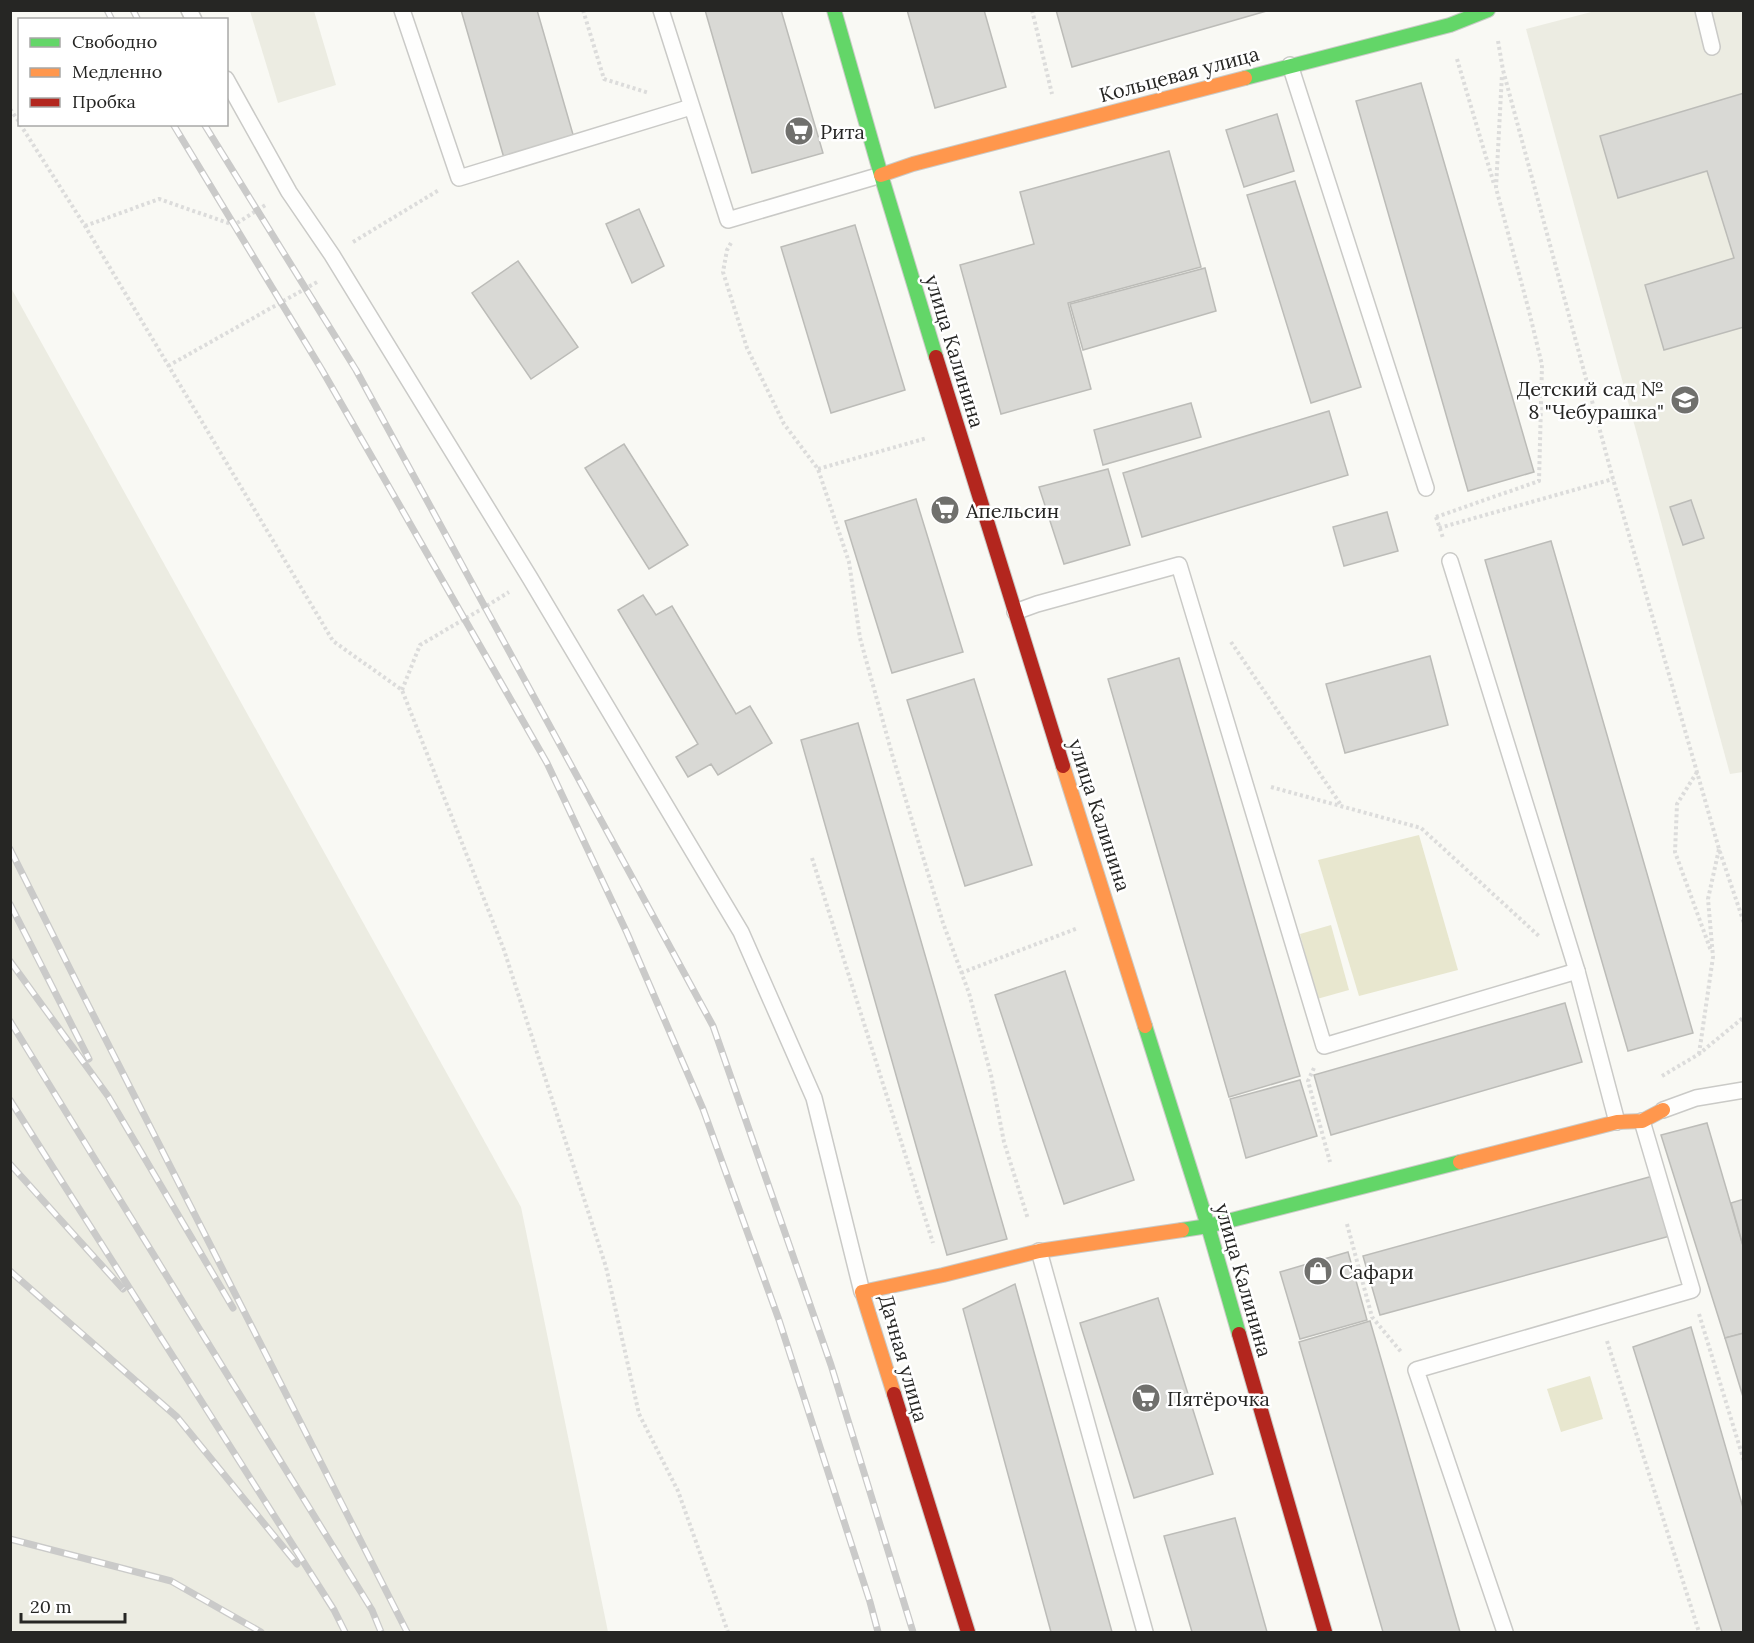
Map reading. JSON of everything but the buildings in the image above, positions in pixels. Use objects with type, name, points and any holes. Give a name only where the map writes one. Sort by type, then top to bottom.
[{"type":"street","name":"улица Калинина","points":[[834,10],[880,175],[958,429],[1208,1226],[1325,1632]]},
{"type":"street","points":[[1447,10],[1450,25]]},
{"type":"street","name":"Кольцевая улица","points":[[880,175],[913,164],[1450,25],[1488,10]]},
{"type":"street","points":[[1642,1121],[1664,1110]]},
{"type":"street","name":"Дачная улица","points":[[968,1632],[862,1292],[1039,1251],[1208,1226],[1617,1122],[1642,1121]]},
{"type":"lane","points":[[402,10],[459,178],[691,107]]},
{"type":"lane","points":[[661,10],[728,220],[880,175]]},
{"type":"lane","points":[[1702,10],[1712,47]]},
{"type":"lane","points":[[1290,65],[1426,488]]},
{"type":"lane","points":[[228,83],[289,192],[341,269],[530,578],[741,932],[814,1098],[862,1292]]},
{"type":"lane","points":[[1450,561],[1577,971],[1617,1122]]},
{"type":"lane","points":[[1015,612],[1179,566],[1324,1046],[1577,971]]},
{"type":"lane","points":[[1664,1110],[1696,1098],[1743,1090]]},
{"type":"lane","points":[[1505,1632],[1416,1370],[1692,1290],[1642,1121]]},
{"type":"lane","points":[[1039,1251],[1145,1632]]},
{"type":"path","points":[[583,10],[604,79]]},
{"type":"path","points":[[1032,10],[1060,126]]},
{"type":"path","points":[[1497,39],[1503,70],[1613,479],[1719,849],[1743,923]]},
{"type":"path","points":[[1436,517],[1539,482],[1542,365],[1496,188],[1455,54]]},
{"type":"path","points":[[1496,188],[1503,70]]},
{"type":"path","points":[[21,126],[85,226],[333,641],[402,690],[504,950],[606,1268],[639,1414],[678,1491],[728,1632]]},
{"type":"path","points":[[332,255],[459,178]]},
{"type":"path","points":[[85,226],[159,199],[234,225],[289,192]]},
{"type":"path","points":[[743,215],[728,250],[723,272],[747,348],[784,424],[818,469],[849,562],[860,639],[943,923],[969,993],[991,1075],[1004,1142],[1039,1251]]},
{"type":"path","points":[[168,366],[341,269]]},
{"type":"path","points":[[818,469],[958,429]]},
{"type":"path","points":[[1439,528],[1613,479]]},
{"type":"path","points":[[1426,488],[1450,561]]},
{"type":"path","points":[[402,690],[420,645],[530,578]]},
{"type":"path","points":[[1224,633],[1341,806]]},
{"type":"path","points":[[1697,772],[1677,804],[1675,852],[1713,957]]},
{"type":"path","points":[[1244,780],[1421,828],[1542,939]]},
{"type":"path","points":[[1699,1054],[1713,957],[1708,899],[1719,849]]},
{"type":"path","points":[[812,858],[943,1275]]},
{"type":"path","points":[[961,973],[1111,916]]},
{"type":"path","points":[[1661,1076],[1699,1054],[1743,1017]]},
{"type":"path","points":[[1324,1046],[1308,1081],[1325,1141]]},
{"type":"path","points":[[1354,1249],[1372,1317],[1416,1370]]},
{"type":"path","points":[[1692,1290],[1743,1461]]},
{"type":"path","points":[[1599,1317],[1699,1632]]},
{"type":"shaded area","points":[[250,11],[314,11],[336,85],[278,103]]},
{"type":"shaded area","name":"Детский сад № 8 \"Чебурашка\"","points":[[1595,11],[1743,11],[1743,772],[1730,774],[1526,29]]},
{"type":"shaded area","points":[[10,286],[521,1207],[608,1632],[11,1632]]},
{"type":"green space","points":[[1419,835],[1458,970],[1359,996],[1318,860]]},
{"type":"green space","points":[[1331,925],[1349,990],[1317,999],[1300,934]]},
{"type":"green space","points":[[1590,1376],[1603,1419],[1561,1432],[1547,1389]]},
{"type":"railway","points":[[107,10],[111,18]]},
{"type":"railway","points":[[133,10],[137,18]]},
{"type":"railway","points":[[174,126],[322,370],[547,763],[627,933],[703,1109],[779,1320],[878,1632]]},
{"type":"railway","points":[[205,126],[356,370],[713,1026],[831,1365],[913,1632]]},
{"type":"railway","points":[[10,849],[407,1632]]},
{"type":"railway","points":[[10,904],[89,1059]]},
{"type":"railway","points":[[10,961],[108,1096],[233,1308]]},
{"type":"railway","points":[[10,1021],[372,1610],[381,1632]]},
{"type":"railway","points":[[10,1100],[334,1610],[345,1632]]},
{"type":"railway","points":[[10,1164],[123,1289]]},
{"type":"railway","points":[[10,1271],[177,1417],[297,1564]]},
{"type":"railway","points":[[10,1539],[171,1581],[261,1632]]},
{"type":"traffic: fast","points":[[834,10],[936,357]]},
{"type":"traffic: fast","points":[[1245,78],[1450,25],[1488,10]]},
{"type":"traffic: fast","points":[[1145,1026],[1208,1226],[1239,1334]]},
{"type":"traffic: fast","points":[[1182,1230],[1208,1226],[1460,1162]]},
{"type":"traffic: slow","points":[[881,175],[913,164],[1245,78]]},
{"type":"traffic: slow","points":[[1063,766],[1145,1026]]},
{"type":"traffic: slow","points":[[1460,1162],[1617,1122],[1642,1121],[1663,1110]]},
{"type":"traffic: slow","points":[[894,1394],[862,1292],[1039,1251],[1182,1230]]},
{"type":"traffic: jam","points":[[936,357],[1063,766]]},
{"type":"traffic: jam","points":[[1239,1334],[1325,1632]]},
{"type":"traffic: jam","points":[[894,1394],[968,1632]]},
{"type":"place","name":"Рита","points":[[799,131]]},
{"type":"place","name":"Детский сад № 8 \"Чебурашка\"","points":[[1685,400]]},
{"type":"place","name":"Апельсин","points":[[945,510]]},
{"type":"place","name":"Сафари","points":[[1318,1271]]},
{"type":"place","name":"Пятёрочка","points":[[1146,1398]]}]
